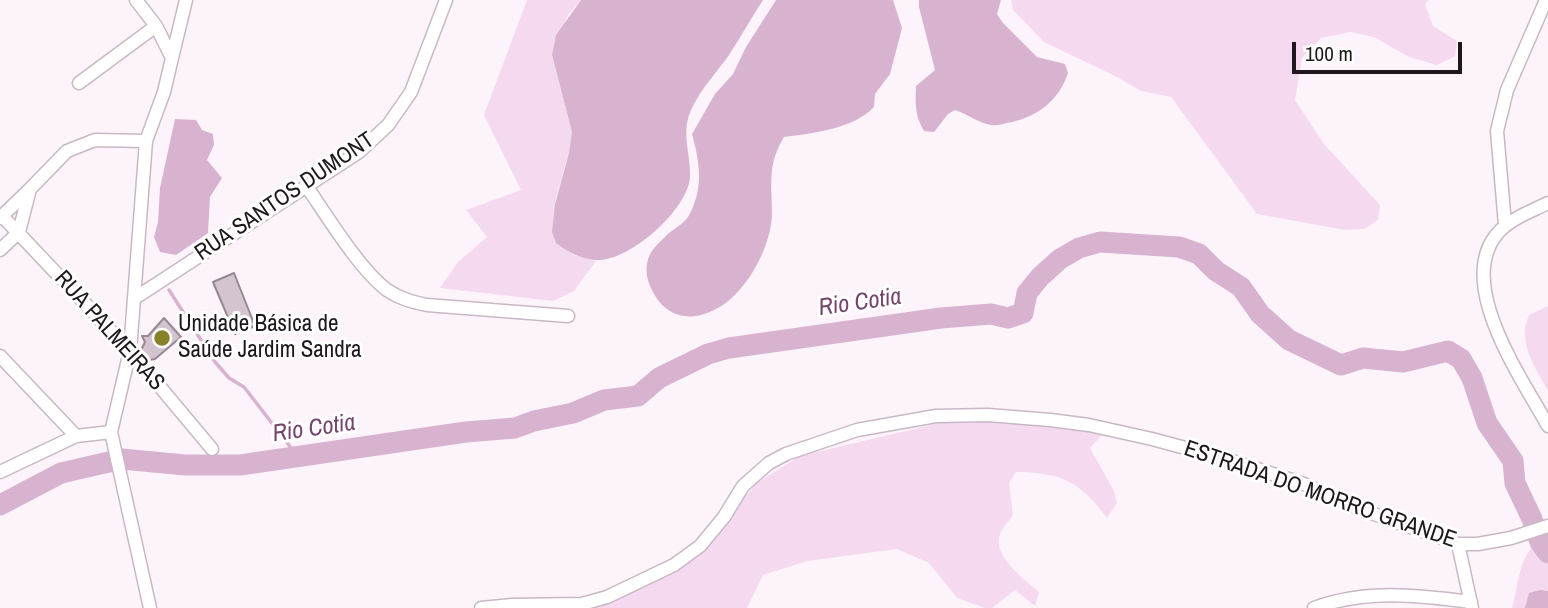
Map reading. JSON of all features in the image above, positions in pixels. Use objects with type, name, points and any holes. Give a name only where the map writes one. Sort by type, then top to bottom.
[{"type":"street","points":[[136,0],[156,26],[172,58]]},
{"type":"street","points":[[150,608],[111,432],[130,351],[146,141],[164,92],[186,0]]},
{"type":"street","name":"RUA SANTOS DUMONT","points":[[135,298],[359,152],[388,125],[411,92],[446,0]]},
{"type":"street","points":[[1506,225],[1497,131],[1507,90],[1546,0]]},
{"type":"street","points":[[79,83],[156,26]]},
{"type":"street","points":[[1,217],[48,168],[67,151],[80,144],[95,140],[146,141]]},
{"type":"street","points":[[307,187],[372,276],[387,290],[407,301],[568,316]]},
{"type":"street","points":[[0,250],[19,232],[30,189]]},
{"type":"street","points":[[1548,203],[1506,225],[1494,237],[1487,252],[1483,274],[1493,322],[1548,426]]},
{"type":"street","name":"RUA PALMEIRAS","points":[[1,217],[19,232],[130,351],[212,449]]},
{"type":"street","points":[[0,356],[76,436]]},
{"type":"street","name":"ESTRADA DO MORRO GRANDE","points":[[481,608],[512,604],[582,604],[607,597],[674,565],[700,546],[724,517],[743,486],[769,463],[786,454],[858,430],[936,416],[988,415],[1050,420],[1089,425],[1152,439],[1304,484],[1363,510],[1458,544],[1469,545],[1511,538],[1544,528]]},
{"type":"street","points":[[0,472],[76,436],[111,432]]},
{"type":"street","points":[[1314,608],[1347,598],[1385,594],[1471,605],[1458,544]]},
{"type":"shaded area","points":[[527,0],[581,0],[568,15],[552,55],[572,132],[569,153],[555,201],[573,255],[596,261],[574,291],[553,301],[440,288],[458,262],[487,237],[466,210],[521,190],[484,115]]},
{"type":"shaded area","points":[[581,0],[763,0],[692,108],[686,134],[690,177],[687,190],[679,204],[668,219],[639,244],[608,259],[595,260],[579,256],[556,243],[552,232],[555,204],[572,132],[552,55],[556,35]]},
{"type":"shaded area","points":[[776,0],[893,0],[902,28],[890,74],[875,94],[874,107],[855,120],[832,129],[784,137],[773,166],[771,226],[764,250],[752,274],[736,294],[717,308],[697,316],[678,315],[661,304],[654,294],[647,276],[648,259],[658,244],[686,219],[693,207],[699,176],[692,134],[715,94],[733,74],[746,47]]},
{"type":"shaded area","points":[[919,0],[1001,0],[997,14],[1037,57],[1065,64],[1068,73],[1059,92],[1045,107],[1018,121],[991,125],[955,110],[948,114],[934,132],[924,131],[916,110],[916,86],[935,70]]},
{"type":"shaded area","points":[[1011,0],[1429,0],[1425,4],[1433,26],[1457,41],[1455,56],[1437,65],[1409,57],[1374,37],[1350,32],[1321,38],[1302,58],[1295,100],[1324,144],[1380,205],[1378,220],[1364,229],[1345,230],[1257,214],[1171,97],[1141,91],[1044,42],[1013,10]]},
{"type":"shaded area","points":[[175,119],[196,120],[202,130],[213,134],[214,145],[207,160],[222,178],[210,197],[208,233],[176,255],[160,252],[154,237],[158,222],[160,188]]},
{"type":"shaded area","points":[[1548,306],[1548,391],[1533,364],[1525,335],[1529,315]]},
{"type":"shaded area","points":[[969,416],[1107,430],[1090,448],[1114,491],[1117,503],[1107,518],[1088,496],[1068,481],[1057,477],[1016,472],[1009,483],[1013,515],[1001,532],[999,542],[1011,567],[1039,592],[1035,606],[1015,590],[992,608],[957,598],[929,563],[897,549],[807,561],[763,575],[747,608],[595,608],[682,568],[758,482],[800,456]]},
{"type":"shaded area","points":[[1540,542],[1548,542],[1548,608],[1512,608],[1523,562]]},
{"type":"shaded area","points":[[1548,591],[1548,608],[1525,608],[1529,593]]},
{"type":"building","points":[[234,273],[255,326],[235,334],[213,282]]},
{"type":"building","name":"Unidade Básica de Saúde Jardim Sandra","points":[[164,318],[181,337],[155,359],[149,360],[141,350],[145,342],[142,336],[148,336]]},
{"type":"waterway","name":"Rio Cotia","points":[[0,505],[61,473],[122,459],[185,465],[240,465],[466,432],[515,428],[573,413],[604,400],[638,396],[659,378],[708,354],[729,348],[941,318],[991,314],[1008,318],[1023,313],[1027,293],[1060,259],[1079,248],[1100,242],[1179,247],[1199,254],[1216,271],[1241,287],[1260,314],[1289,340],[1341,365],[1363,358],[1403,362],[1448,351],[1461,359],[1472,378],[1487,423],[1513,461],[1515,483],[1540,542],[1548,553]]},
{"type":"waterway","points":[[169,290],[215,362],[229,378],[244,387],[292,449],[290,457]]},
{"type":"place","name":"Unidade Básica de Saúde Jardim Sandra","points":[[162,338]]}]
